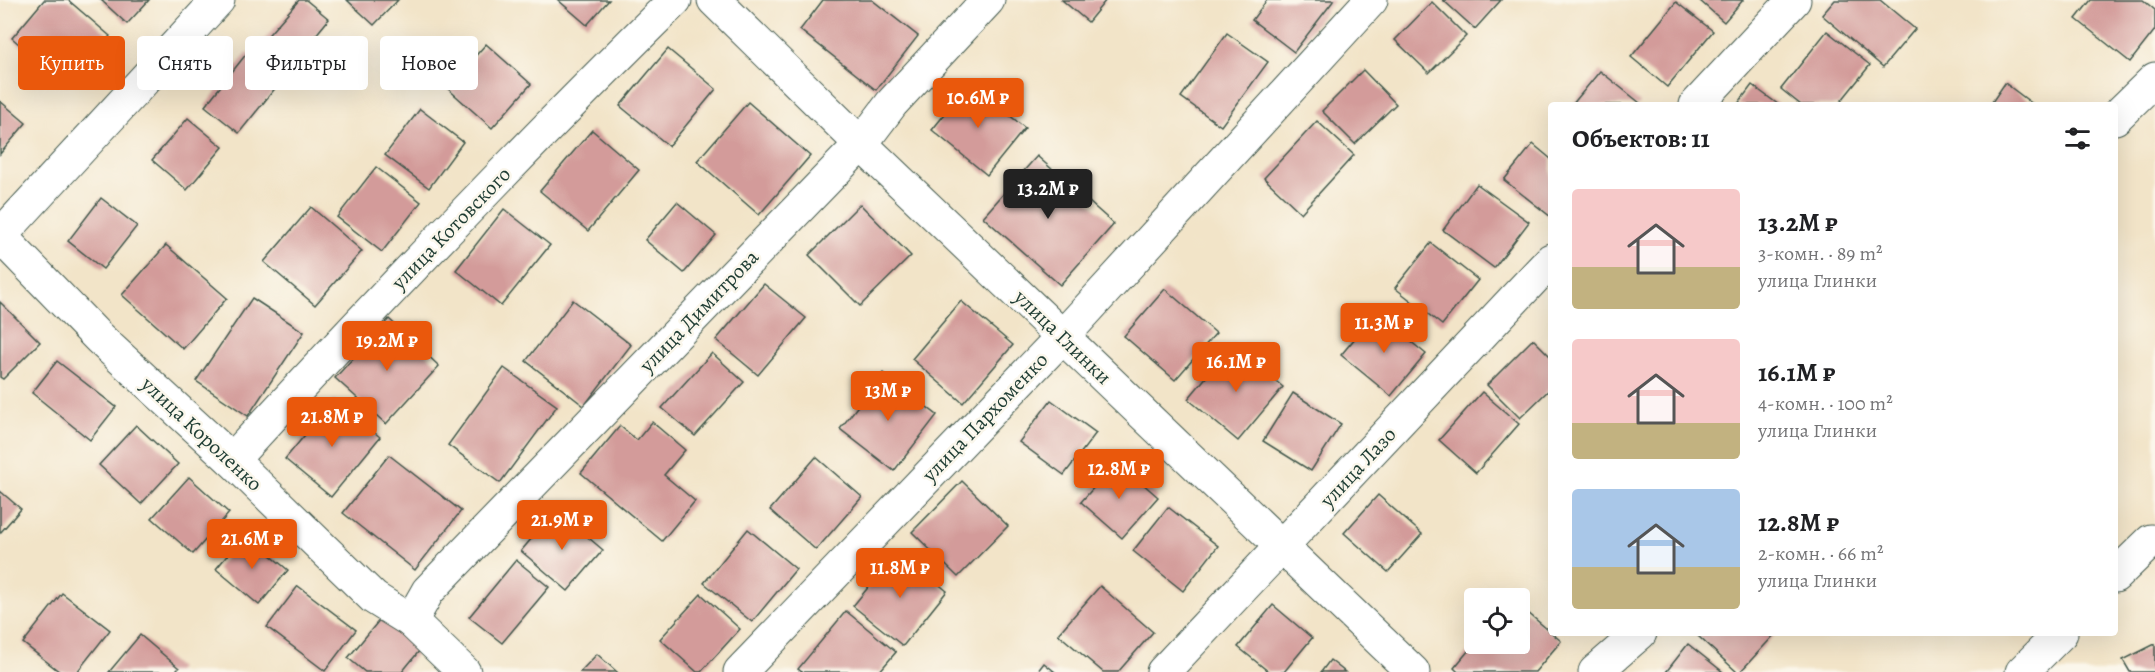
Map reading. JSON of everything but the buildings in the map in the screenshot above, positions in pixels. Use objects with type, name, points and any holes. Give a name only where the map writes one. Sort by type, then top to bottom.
[{"type":"street","points":[[0,236],[218,0]]},
{"type":"street","name":"улица Котовского","points":[[232,460],[337,346],[558,116],[675,0]]},
{"type":"street","name":"улица Глинки","points":[[714,0],[861,144],[1413,672]]},
{"type":"street","name":"улица Димитрова","points":[[411,621],[428,591],[861,144],[892,103],[988,0]]},
{"type":"street","name":"улица Пархоменко","points":[[740,672],[1063,336],[1371,0]]},
{"type":"street","points":[[1699,102],[1794,0]]},
{"type":"street","points":[[2118,115],[2155,79]]},
{"type":"street","name":"улица Короленко","points":[[0,236],[99,338],[232,460],[375,598],[411,621],[464,672]]},
{"type":"street","name":"улица Лазо","points":[[1163,672],[1548,263]]},
{"type":"street","points":[[2118,573],[2151,541]]},
{"type":"street","points":[[1596,672],[1637,636]]},
{"type":"street","points":[[2022,672],[2058,636]]}]
